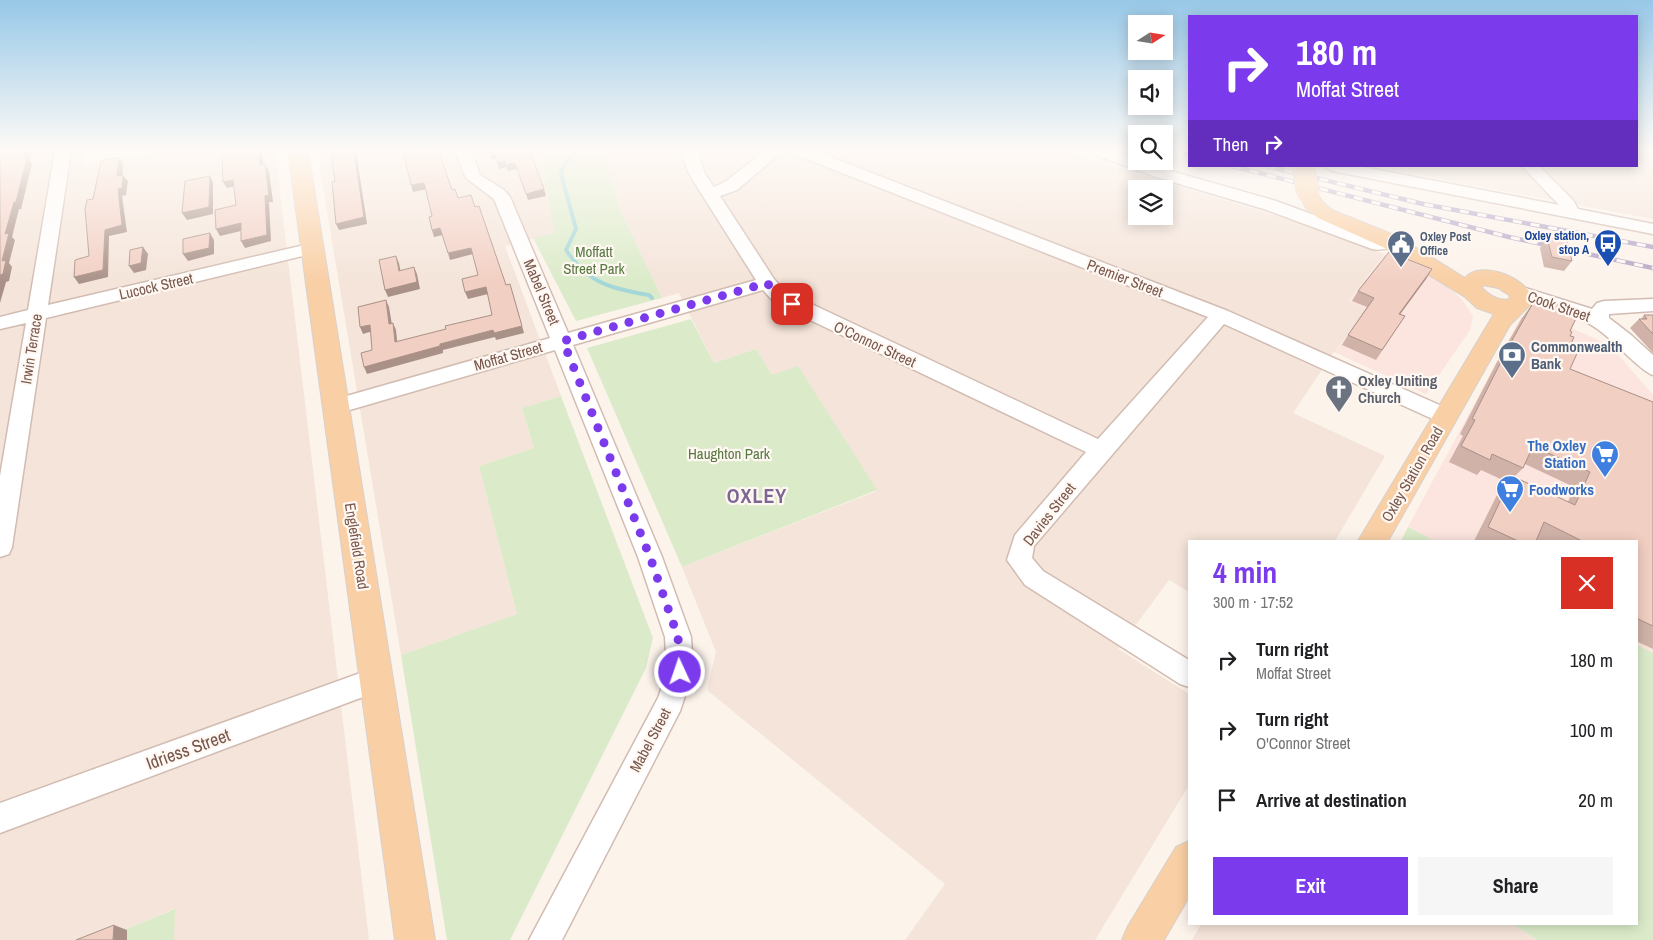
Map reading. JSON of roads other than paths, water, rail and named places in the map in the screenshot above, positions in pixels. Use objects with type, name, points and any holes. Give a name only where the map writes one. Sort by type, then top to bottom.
[{"type":"main road","name":"Englefield Road","points":[[305,195],[415,940]]},
{"type":"main road","points":[[1309,195],[1313,204],[1325,214],[1391,242],[1477,289],[1490,305],[1517,301]]},
{"type":"main road","name":"Oxley Station Road","points":[[1477,289],[1486,321],[1480,354]]},
{"type":"main road","name":"Oxley Station Road","points":[[1374,540],[1480,354],[1493,336],[1501,320],[1517,301]]},
{"type":"main road","points":[[1142,940],[1188,862]]},
{"type":"street","name":"Irwin Terrace","points":[[0,547],[56,195]]},
{"type":"street","name":"Mabel Street","points":[[500,195],[563,341],[650,557],[678,637],[680,672],[670,702],[545,940]]},
{"type":"street","name":"O'Connor Street","points":[[712,195],[767,283],[779,296],[792,304],[1101,450]]},
{"type":"street","name":"Premier Street","points":[[912,195],[1220,315],[1445,416]]},
{"type":"street","points":[[1233,195],[1270,206],[1378,245],[1391,242]]},
{"type":"street","points":[[1479,195],[1653,229]]},
{"type":"street","points":[[1558,195],[1567,204],[1571,213]]},
{"type":"street","name":"Lucock Street","points":[[0,323],[313,248]]},
{"type":"street","name":"Moffat Street","points":[[336,406],[767,283]]},
{"type":"street","name":"Cook Street","points":[[1517,301],[1598,320],[1627,340],[1653,368]]},
{"type":"street","points":[[1598,320],[1599,313],[1604,307],[1653,305]]},
{"type":"street","name":"Davies Street","points":[[1188,674],[1034,578],[1019,560],[1023,542],[1220,315]]},
{"type":"street","name":"Idriess Street","points":[[0,818],[377,679]]},
{"type":"waterway","points":[[567,195],[576,229],[566,250],[574,261],[601,283],[649,295],[652,298]]},
{"type":"railway","points":[[1345,195],[1509,237],[1653,268]]},
{"type":"railway","points":[[1386,195],[1423,204],[1653,247]]},
{"type":"place","name":"Oxley station, stop A","points":[[1608,267]]},
{"type":"place","name":"Oxley Post Office","points":[[1401,268]]},
{"type":"place","name":"Commonwealth Bank","points":[[1512,379]]},
{"type":"place","name":"Oxley Uniting Church","points":[[1339,413]]},
{"type":"place","name":"The Oxley Station","points":[[1605,478]]},
{"type":"place","name":"Foodworks","points":[[1510,513]]},
{"type":"district","name":"OXLEY","points":[[757,495]]},
{"type":"park label","name":"Moffatt Street Park","points":[[594,260]]},
{"type":"park label","name":"Haughton Park","points":[[729,453]]}]
